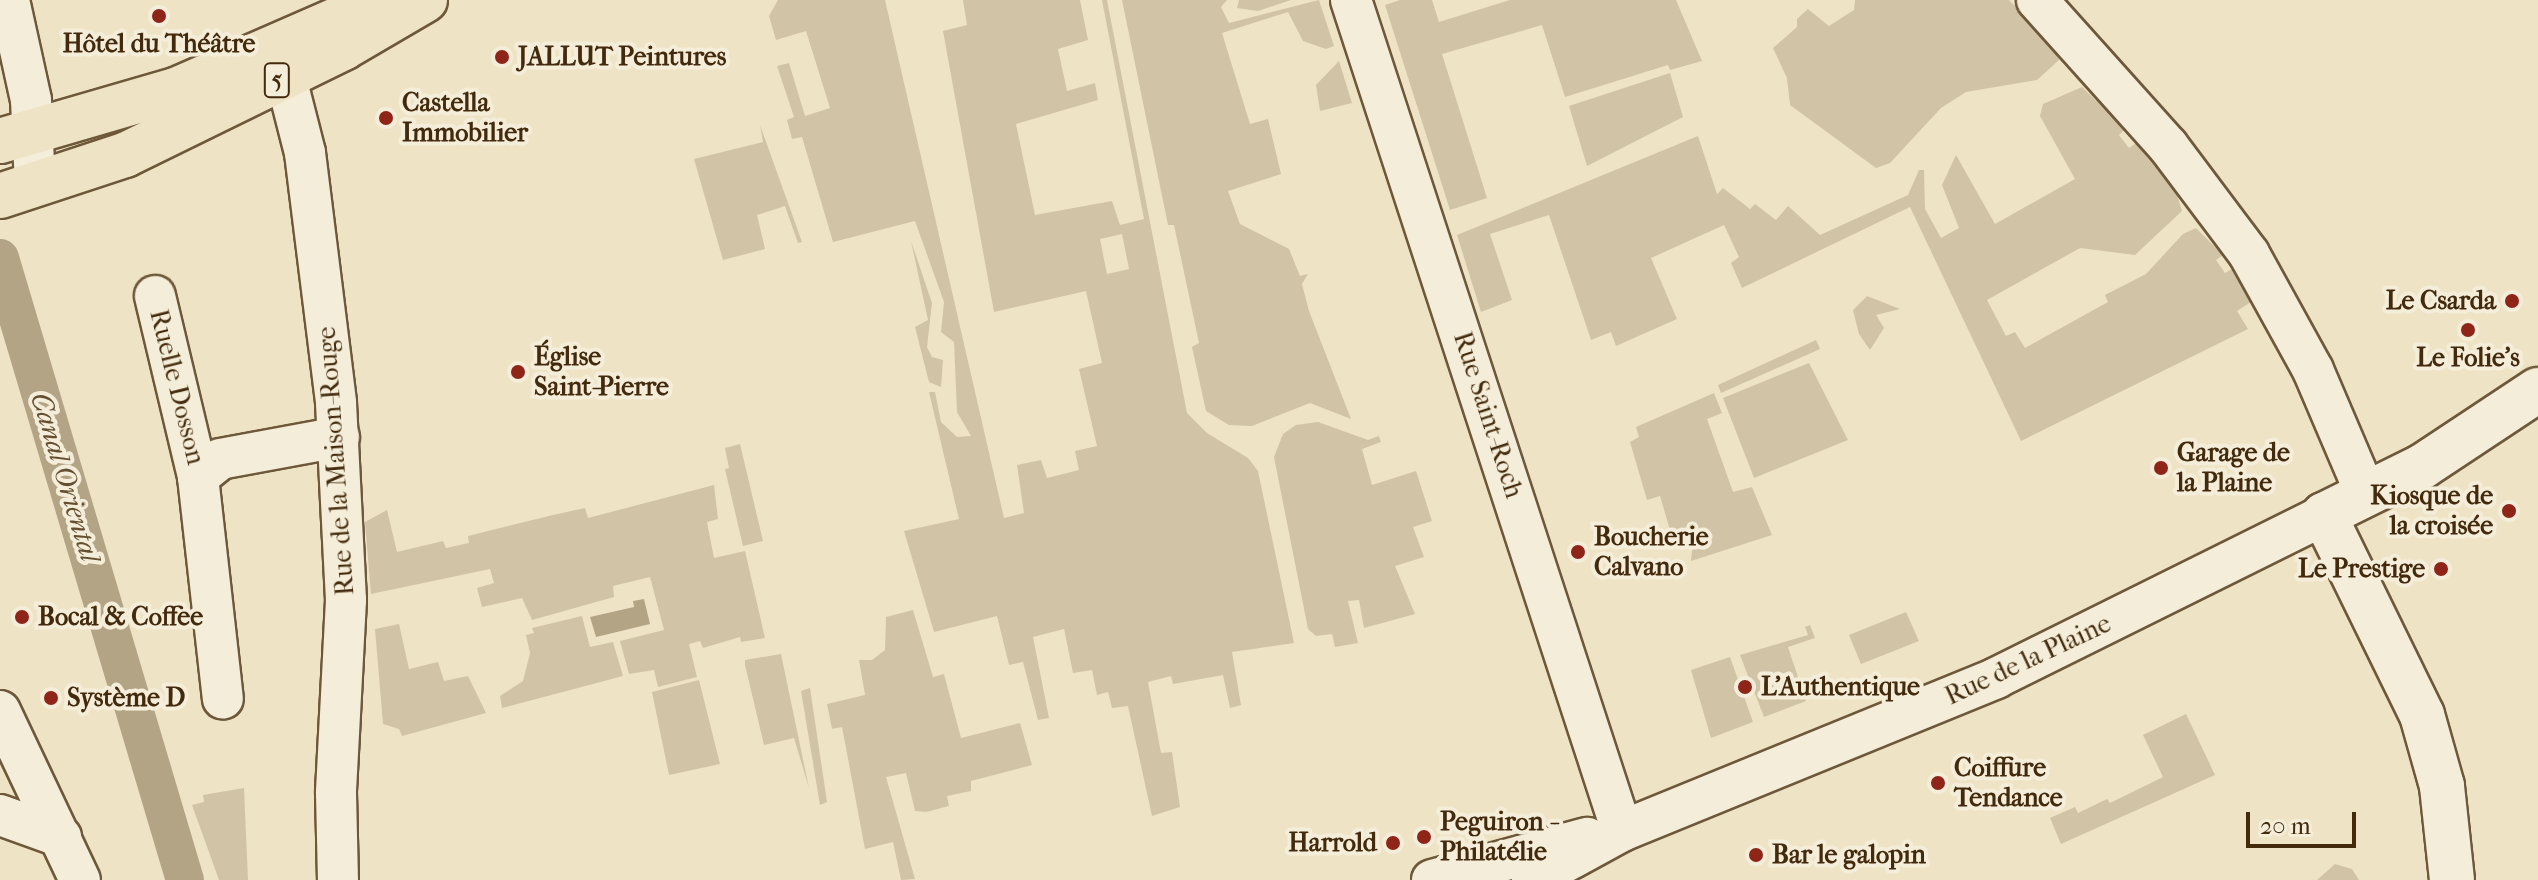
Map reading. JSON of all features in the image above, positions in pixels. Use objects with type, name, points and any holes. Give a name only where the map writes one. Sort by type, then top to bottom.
[{"type":"main road","name":"5","points":[[19,190],[125,155],[384,0]]},
{"type":"main road","name":"5","points":[[15,139],[276,63],[425,0]]},
{"type":"main road","name":"Rue de la Plaine","points":[[2423,466],[2538,390]]},
{"type":"main road","name":"Rue de la Plaine","points":[[2324,515],[2423,466],[2538,426]]},
{"type":"main road","points":[[2324,515],[2397,657],[2430,738],[2442,786],[2452,880]]},
{"type":"street","points":[[9,0],[31,100],[15,139],[19,190]]},
{"type":"street","name":"Rue Saint-Roch","points":[[1351,0],[1622,831]]},
{"type":"street","points":[[2037,0],[2099,65],[2202,189],[2255,264],[2292,330],[2366,494]]},
{"type":"street","name":"Rue de la Maison-Rouge","points":[[276,63],[305,153],[339,437],[346,600],[336,793],[338,880]]},
{"type":"street","name":"Ruelle Dosson","points":[[155,296],[198,477],[220,459],[339,437]]},
{"type":"street","points":[[198,477],[223,699]]},
{"type":"street","name":"Rue de la Plaine","points":[[1532,880],[1622,831],[1996,678],[2324,515]]},
{"type":"street","points":[[0,711],[80,880]]},
{"type":"street","points":[[0,787],[19,797],[61,837]]},
{"type":"street","points":[[0,815],[61,837]]},
{"type":"street","name":"Rue de la Plaine","points":[[1432,880],[1519,852],[1622,831]]},
{"type":"shaded area","points":[[778,0],[885,0],[1004,518],[1024,513],[1017,465],[1041,460],[1047,478],[1079,470],[1075,451],[1097,446],[1079,369],[1102,363],[1086,291],[994,312],[943,31],[967,25],[963,0],[1080,0],[1088,40],[1058,49],[1067,91],[1095,83],[1098,100],[1016,124],[1035,215],[1112,201],[1120,225],[1144,219],[1102,0],[1107,0],[1187,413],[1207,433],[1248,458],[1258,471],[1294,643],[1232,652],[1241,705],[1230,708],[1223,675],[1173,684],[1171,676],[1148,682],[1161,753],[1172,752],[1180,807],[1152,816],[1128,706],[1112,708],[1108,692],[1097,695],[1092,670],[1073,673],[1064,629],[1033,637],[1049,718],[1038,720],[1023,662],[1009,665],[997,616],[934,632],[904,531],[959,519],[929,392],[935,392],[941,422],[957,437],[971,436],[957,412],[954,342],[941,332],[944,302],[915,221],[833,242],[802,137],[792,139],[787,120],[794,117],[777,66],[789,63],[805,116],[830,108],[806,31],[776,40],[769,16]],"holes":[[[1122,234],[1129,269],[1107,274],[1100,239]]]},
{"type":"shaded area","points":[[1122,0],[1227,0],[1221,7],[1229,23],[1319,0],[1334,46],[1326,49],[1303,41],[1288,12],[1222,33],[1250,124],[1268,119],[1281,174],[1228,191],[1240,224],[1289,249],[1300,276],[1308,274],[1302,284],[1309,311],[1351,419],[1310,403],[1252,426],[1229,425],[1206,411],[1192,347],[1199,343],[1174,225],[1168,225]]},
{"type":"shaded area","points":[[1239,0],[1291,0],[1258,11],[1237,8]]},
{"type":"shaded area","points":[[1400,0],[1432,0],[1439,22],[1510,0],[1676,0],[1702,61],[1670,70],[1668,65],[1565,97],[1542,25],[1442,54],[1487,198],[1450,210],[1385,5]]},
{"type":"shaded area","points":[[1855,0],[2009,0],[2055,49],[2059,60],[2037,80],[1966,92],[1941,108],[1890,163],[1876,168],[1790,105],[1787,78],[1773,48],[1797,27],[1797,19],[1808,9],[1829,26],[1854,10]]},
{"type":"shaded area","points":[[1339,61],[1352,103],[1320,111],[1316,85]]},
{"type":"shaded area","points":[[1670,73],[1683,117],[1587,166],[1569,106]]},
{"type":"shaded area","points":[[2082,87],[2125,129],[2119,135],[2129,148],[2136,143],[2176,192],[2182,211],[2135,255],[2080,248],[1987,300],[2006,336],[2015,332],[2025,348],[2108,302],[2105,295],[2146,274],[2183,234],[2196,228],[2223,255],[2216,260],[2225,273],[2232,269],[2254,300],[2237,311],[2248,329],[2021,441],[1910,207],[1742,288],[1731,263],[1739,257],[1724,225],[1651,258],[1677,319],[1616,346],[1611,332],[1591,340],[1549,215],[1490,234],[1512,300],[1481,312],[1457,235],[1698,136],[1717,194],[1723,188],[1750,209],[1755,204],[1776,220],[1788,206],[1820,235],[1908,195],[1919,170],[1924,170],[1925,209],[1941,238],[1959,228],[1942,185],[1956,155],[1995,224],[2075,179],[2040,116],[2043,104]]},
{"type":"shaded area","points":[[760,125],[802,242],[798,243],[785,206],[757,215],[765,249],[723,260],[694,159],[763,142]]},
{"type":"shaded area","points":[[911,241],[932,303],[927,347],[932,357],[943,360],[941,387],[929,382],[915,327],[928,320]]},
{"type":"shaded area","points":[[1867,296],[1900,309],[1876,315],[1884,328],[1870,350],[1859,334],[1853,310]]},
{"type":"shaded area","points":[[1816,340],[1820,349],[1721,393],[1718,385]]},
{"type":"shaded area","points":[[1809,363],[1848,440],[1754,478],[1723,398]]},
{"type":"shaded area","points":[[1714,393],[1722,413],[1707,419],[1733,492],[1752,487],[1772,535],[1691,561],[1693,539],[1670,530],[1660,496],[1647,500],[1630,442],[1639,437],[1636,427]]},
{"type":"shaded area","points":[[1318,422],[1368,440],[1379,436],[1381,442],[1362,449],[1372,485],[1416,471],[1432,521],[1413,527],[1424,557],[1395,566],[1415,614],[1364,628],[1359,600],[1348,601],[1358,643],[1335,647],[1332,634],[1316,636],[1308,629],[1274,457],[1283,434],[1296,425]]},
{"type":"shaded area","points":[[740,444],[763,541],[743,546],[725,469],[729,468],[725,448]]},
{"type":"shaded area","points":[[714,485],[718,519],[707,522],[714,558],[745,551],[765,638],[741,642],[740,637],[703,648],[700,641],[689,644],[697,677],[658,687],[654,670],[629,674],[620,641],[664,630],[650,577],[613,586],[614,597],[532,620],[522,598],[482,607],[477,588],[494,583],[490,569],[371,594],[365,522],[387,510],[397,552],[443,541],[446,548],[469,543],[468,536],[585,508],[588,518]]},
{"type":"shaded area","points":[[644,599],[650,624],[596,637],[590,617],[634,607],[633,601]]},
{"type":"shaded area","points":[[913,610],[933,677],[944,674],[961,738],[1020,723],[1032,765],[971,781],[971,791],[947,796],[949,806],[926,812],[915,811],[906,773],[886,777],[915,879],[901,880],[893,842],[865,849],[842,727],[832,729],[827,704],[865,695],[859,660],[872,660],[885,650],[886,617]]},
{"type":"shaded area","points":[[1906,612],[1919,641],[1861,664],[1849,635]]},
{"type":"shaded area","points":[[582,616],[590,647],[613,642],[623,676],[502,708],[500,696],[523,681],[530,653],[526,635],[534,633],[532,628]]},
{"type":"shaded area","points":[[399,624],[409,669],[438,662],[444,681],[468,676],[486,713],[402,736],[399,729],[383,724],[375,629]]},
{"type":"shaded area","points":[[1810,625],[1815,638],[1788,647],[1806,701],[1764,717],[1740,655],[1808,635],[1805,627]]},
{"type":"shaded area","points":[[781,654],[809,788],[794,738],[764,745],[745,665],[745,660]]},
{"type":"shaded area","points":[[1730,657],[1753,722],[1711,738],[1691,670]]},
{"type":"shaded area","points":[[699,680],[720,764],[669,775],[652,692]]},
{"type":"shaded area","points":[[810,688],[827,802],[820,805],[801,691]]},
{"type":"shaded area","points":[[2186,714],[2215,775],[2061,844],[2050,818],[2075,807],[2078,813],[2107,799],[2110,803],[2163,777],[2143,735]]},
{"type":"shaded area","points":[[244,788],[248,880],[219,880],[192,805],[204,802],[203,795]]},
{"type":"shaded area","points":[[2335,864],[2352,869],[2359,880],[2317,880]]},
{"type":"waterway","name":"Canal Oriental","points":[[0,258],[185,880]]},
{"type":"place","name":"Hôtel du Théâtre","points":[[159,16]]},
{"type":"place","name":"JALLUT Peintures","points":[[502,57]]},
{"type":"place","name":"Castella Immobilier","points":[[386,118]]},
{"type":"place","name":"Le Csarda","points":[[2512,301]]},
{"type":"place","name":"Le Folie's","points":[[2468,330]]},
{"type":"place","name":"Église Saint-Pierre","points":[[518,372]]},
{"type":"place","name":"Garage de la Plaine","points":[[2161,468]]},
{"type":"place","name":"Kiosque de la croisée","points":[[2509,511]]},
{"type":"place","name":"Boucherie Calvano","points":[[1578,552]]},
{"type":"place","name":"Le Prestige","points":[[2441,569]]},
{"type":"place","name":"Bocal & Coffee","points":[[22,617]]},
{"type":"place","name":"L'Authentique","points":[[1745,687]]},
{"type":"place","name":"Système D","points":[[51,698]]},
{"type":"place","name":"Coiffure Tendance","points":[[1938,783]]},
{"type":"place","name":"Peguiron - Philatélie","points":[[1424,837]]},
{"type":"place","name":"Harrold","points":[[1393,843]]},
{"type":"place","name":"Bar le galopin","points":[[1756,855]]}]
